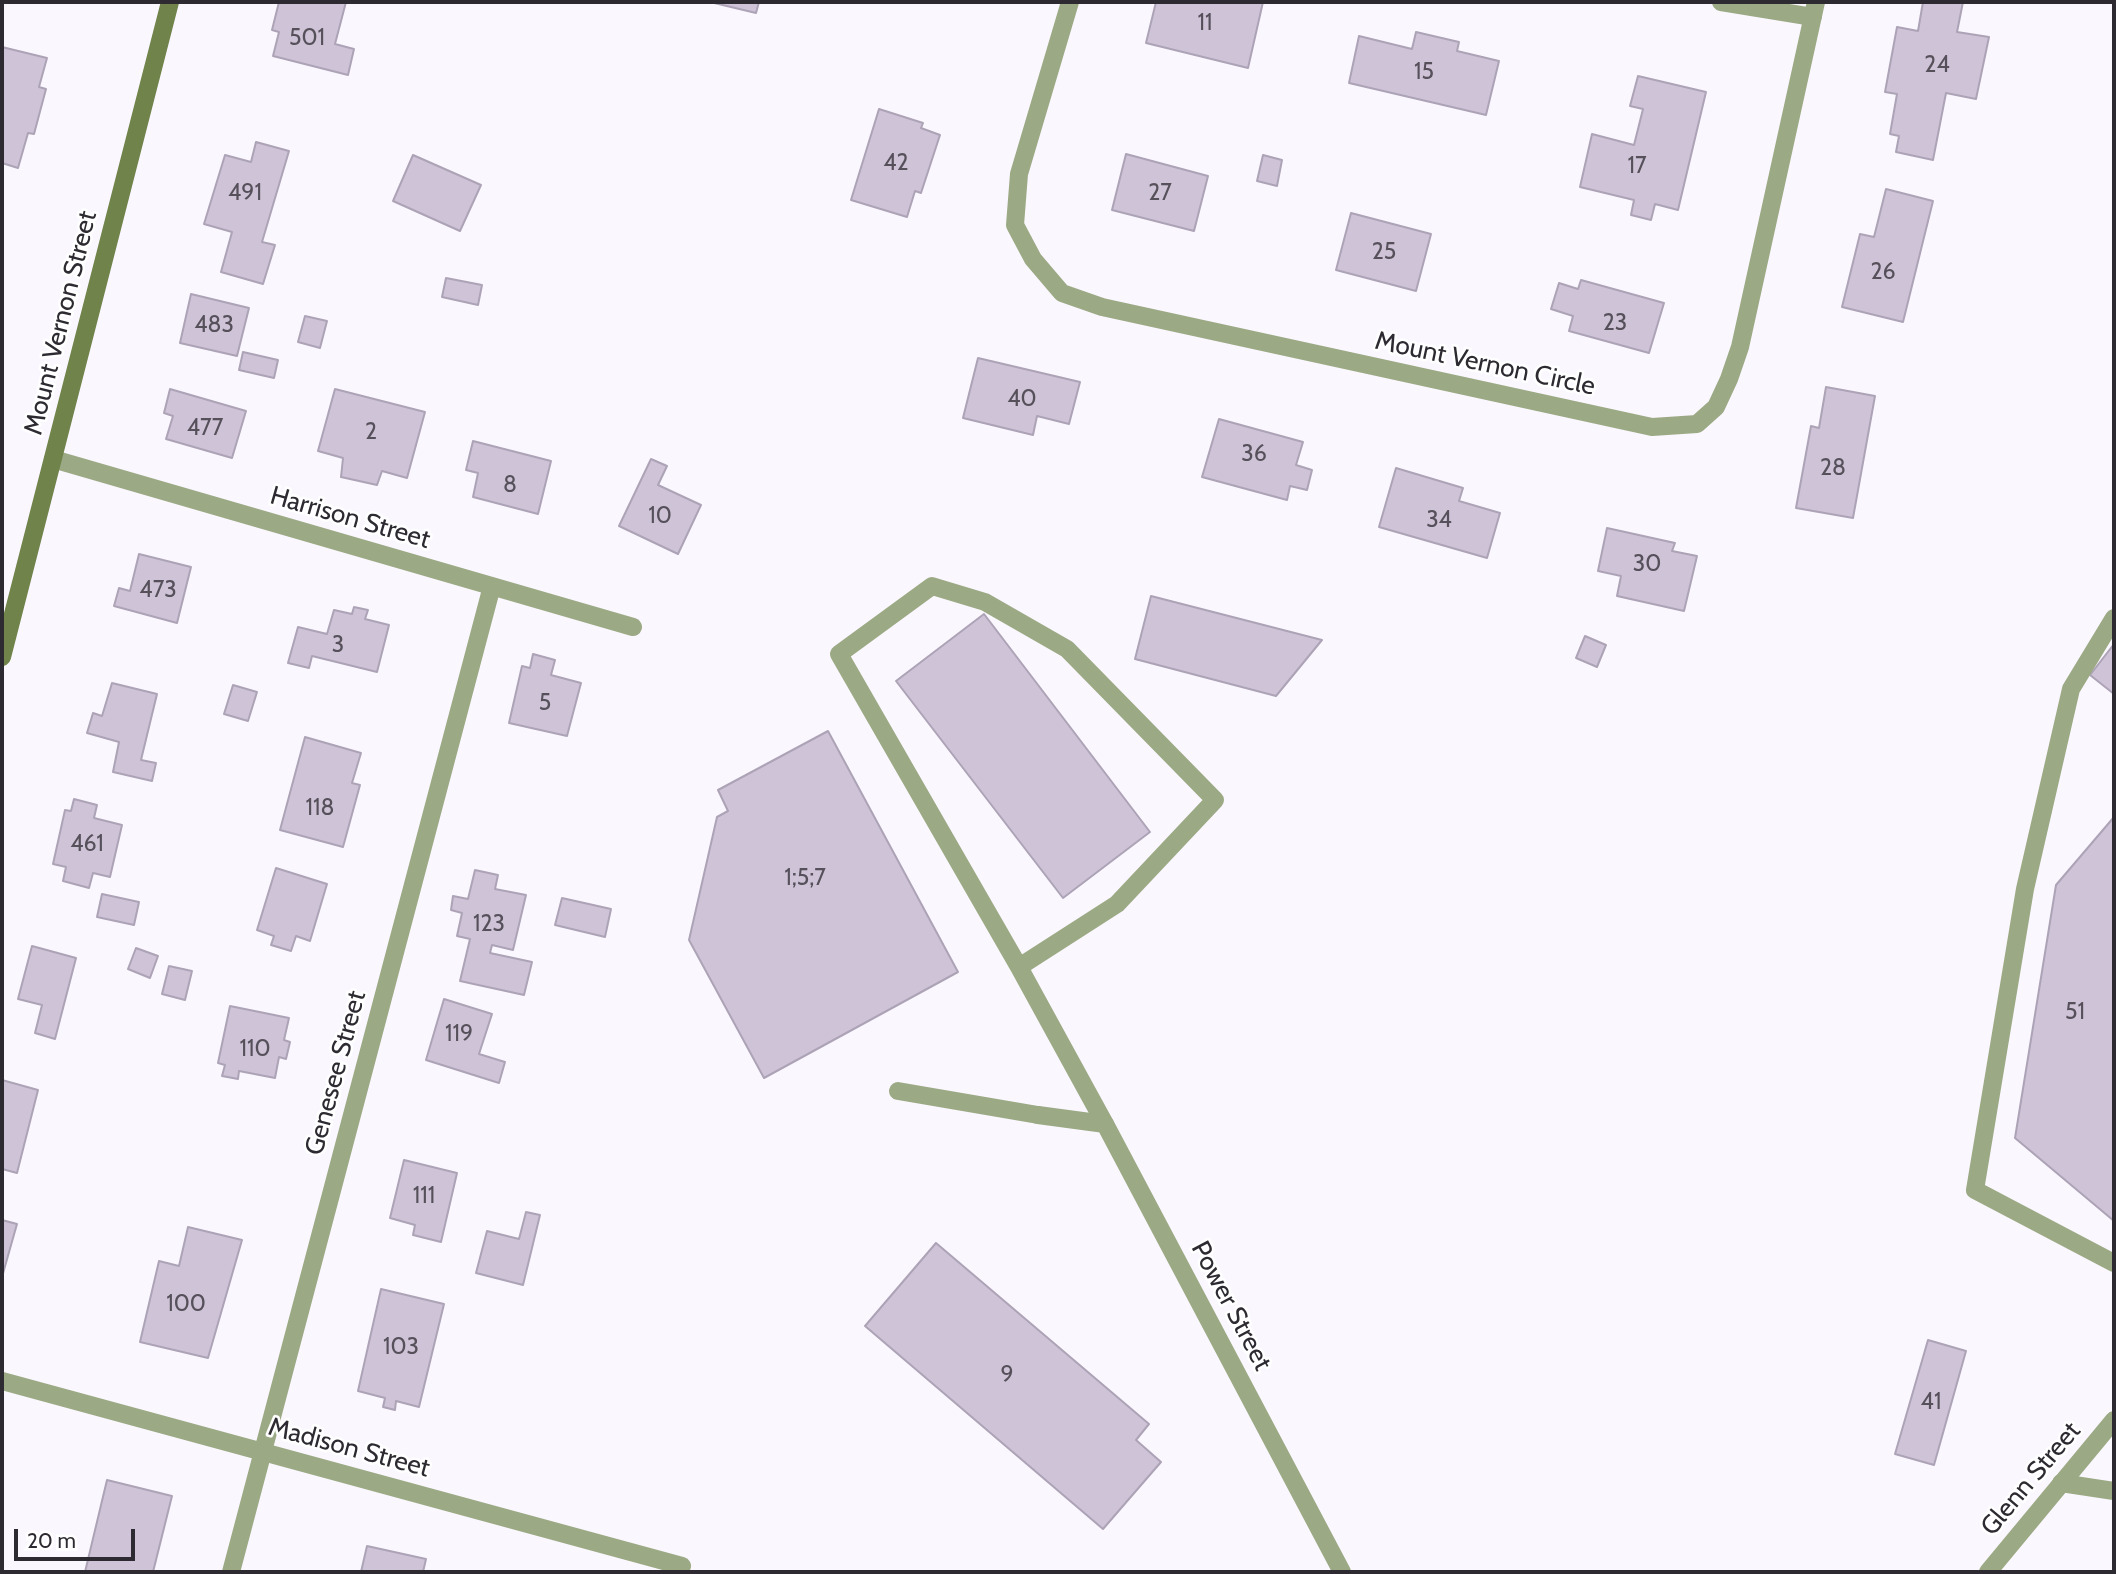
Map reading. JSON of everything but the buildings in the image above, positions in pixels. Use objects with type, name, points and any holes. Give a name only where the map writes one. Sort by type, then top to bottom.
[{"type":"main road","name":"Mount Vernon Street","points":[[2,657],[170,2]]},
{"type":"street","name":"Mount Vernon Circle","points":[[1070,2],[1019,174],[1015,225],[1033,259],[1062,293],[1102,307],[1652,427],[1696,424],[1716,407],[1729,379],[1740,347],[1814,9],[1721,2]]},
{"type":"street","name":"Harrison Street","points":[[53,459],[633,627]]},
{"type":"street","name":"Genesee Street","points":[[231,1572],[492,586]]},
{"type":"street","name":"Power Street","points":[[1019,967],[1117,904],[1215,800],[1067,649],[985,602],[932,586],[839,654],[1019,967],[1342,1572]]},
{"type":"street","points":[[2114,618],[2071,689],[2025,889],[1975,1190],[2114,1263]]},
{"type":"street","points":[[898,1090],[1105,1124]]},
{"type":"street","name":"Madison Street","points":[[2,1381],[681,1569]]},
{"type":"street","name":"Glenn Street","points":[[1988,1572],[2114,1420]]},
{"type":"street","points":[[2062,1483],[2114,1491]]}]
